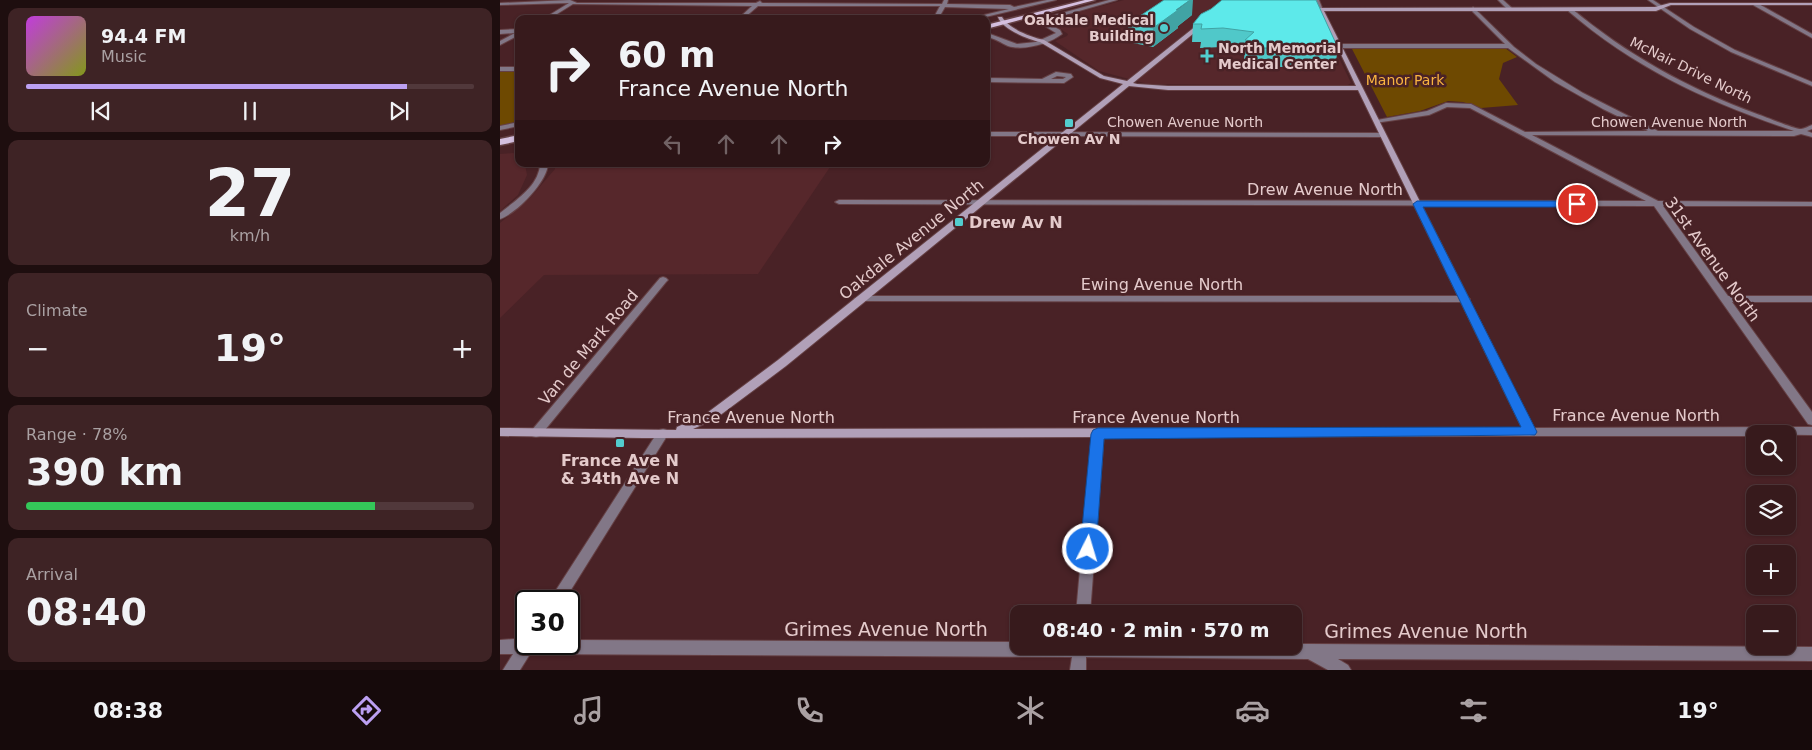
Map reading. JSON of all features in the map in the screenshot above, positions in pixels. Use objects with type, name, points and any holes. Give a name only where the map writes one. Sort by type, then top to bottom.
[{"type":"main road","points":[[990,21],[1072,0]]},
{"type":"main road","points":[[990,25],[1001,20],[1011,21],[1092,0]]},
{"type":"main road","points":[[500,142],[515,139]]},
{"type":"main road","points":[[500,150],[515,146]]},
{"type":"street","points":[[745,15],[762,0]]},
{"type":"street","points":[[987,15],[1054,0]]},
{"type":"street","points":[[990,35],[1013,45],[1042,41],[1059,34],[1058,31],[1045,24],[1046,19],[1116,0]]},
{"type":"street","points":[[1317,0],[1530,432]]},
{"type":"street","points":[[1500,0],[1510,10]]},
{"type":"street","points":[[1650,0],[1692,28],[1733,51],[1812,84]]},
{"type":"street","points":[[1660,0],[1662,7]]},
{"type":"street","points":[[500,4],[558,1],[756,5],[945,2],[1013,9]]},
{"type":"street","points":[[552,15],[575,1]]},
{"type":"street","points":[[937,15],[945,2]]},
{"type":"street","points":[[1758,5],[1812,36]]},
{"type":"street","points":[[1321,9],[1568,10],[1812,5]]},
{"type":"street","points":[[1473,10],[1491,31],[1508,46],[1577,93],[1658,134]]},
{"type":"street","name":"McNair Drive North","points":[[1568,10],[1609,42],[1654,69],[1717,99],[1812,135]]},
{"type":"street","name":"Oakdale Avenue North","points":[[668,433],[711,416],[782,363],[1210,17]]},
{"type":"street","points":[[1001,20],[1032,39],[1042,41],[1089,71],[1126,84],[1168,88],[1361,88]]},
{"type":"street","points":[[1011,21],[1040,36],[1042,41]]},
{"type":"street","points":[[500,32],[515,33]]},
{"type":"street","points":[[500,44],[515,35]]},
{"type":"street","points":[[1339,46],[1508,46]]},
{"type":"street","points":[[500,69],[515,69]]},
{"type":"street","points":[[990,80],[1044,80]]},
{"type":"street","name":"31st Avenue North","points":[[1377,122],[1429,113],[1446,105],[1471,106],[1656,204],[1812,421]]},
{"type":"street","points":[[500,128],[515,125]]},
{"type":"street","name":"Chowen Avenue North","points":[[1525,134],[1794,134],[1812,127]]},
{"type":"street","name":"Chowen Avenue North","points":[[990,134],[1383,135]]},
{"type":"street","points":[[500,217],[536,185],[544,172],[544,167]]},
{"type":"street","name":"Drew Avenue North","points":[[839,202],[1812,204]]},
{"type":"street","name":"Van de Mark Road","points":[[536,433],[663,280]]},
{"type":"street","name":"Ewing Avenue North","points":[[860,299],[1464,299]]},
{"type":"street","points":[[1724,299],[1812,299]]},
{"type":"street","name":"France Avenue North","points":[[500,432],[1098,434],[1812,431]]},
{"type":"street","points":[[563,590],[668,433]]},
{"type":"street","points":[[1084,605],[1098,434]]},
{"type":"street","name":"Grimes Avenue North","points":[[500,647],[515,646]]},
{"type":"street","name":"Grimes Avenue North","points":[[580,646],[1010,648]]},
{"type":"street","name":"Grimes Avenue North","points":[[1302,650],[1812,654]]},
{"type":"street","points":[[1308,650],[1343,670]]},
{"type":"street","points":[[511,670],[521,655]]},
{"type":"street","points":[[1078,670],[1079,655]]},
{"type":"shaded area","name":"North Memorial Medical Center","points":[[1124,0],[1311,0],[1351,83],[1346,86],[1148,84],[1099,71],[1055,41],[1068,34],[1050,22],[1050,20]]},
{"type":"shaded area","points":[[515,153],[515,167],[526,167],[527,175],[518,195],[500,211],[500,154]]},
{"type":"shaded area","points":[[555,167],[830,167],[758,274],[544,275],[500,318],[500,223],[530,198],[555,169]]},
{"type":"green space","name":"Manor Park","points":[[1351,47],[1505,48],[1517,57],[1503,63],[1499,79],[1518,105],[1481,108],[1463,102],[1448,101],[1420,111],[1387,117]]},
{"type":"green space","points":[[500,72],[515,72],[515,122],[500,126]]},
{"type":"building","points":[[1164,0],[1190,0],[1153,28],[1128,24]]},
{"type":"building","points":[[1222,0],[1316,0],[1338,48],[1262,48],[1261,42],[1245,40],[1254,32],[1223,28],[1201,29],[1202,24],[1193,24],[1201,14]]},
{"type":"place","name":"Oakdale Medical Building","points":[[1164,28]]},
{"type":"place","name":"North Memorial Medical Center","points":[[1207,56]]},
{"type":"place","name":"Chowen Av N","points":[[1069,123]]},
{"type":"place","name":"Drew Av N","points":[[959,222]]},
{"type":"place","name":"France Ave N & 34th Ave N","points":[[620,443]]},
{"type":"route","points":[[1088,549],[1098,434],[1530,432],[1417,204],[1577,204]]}]
